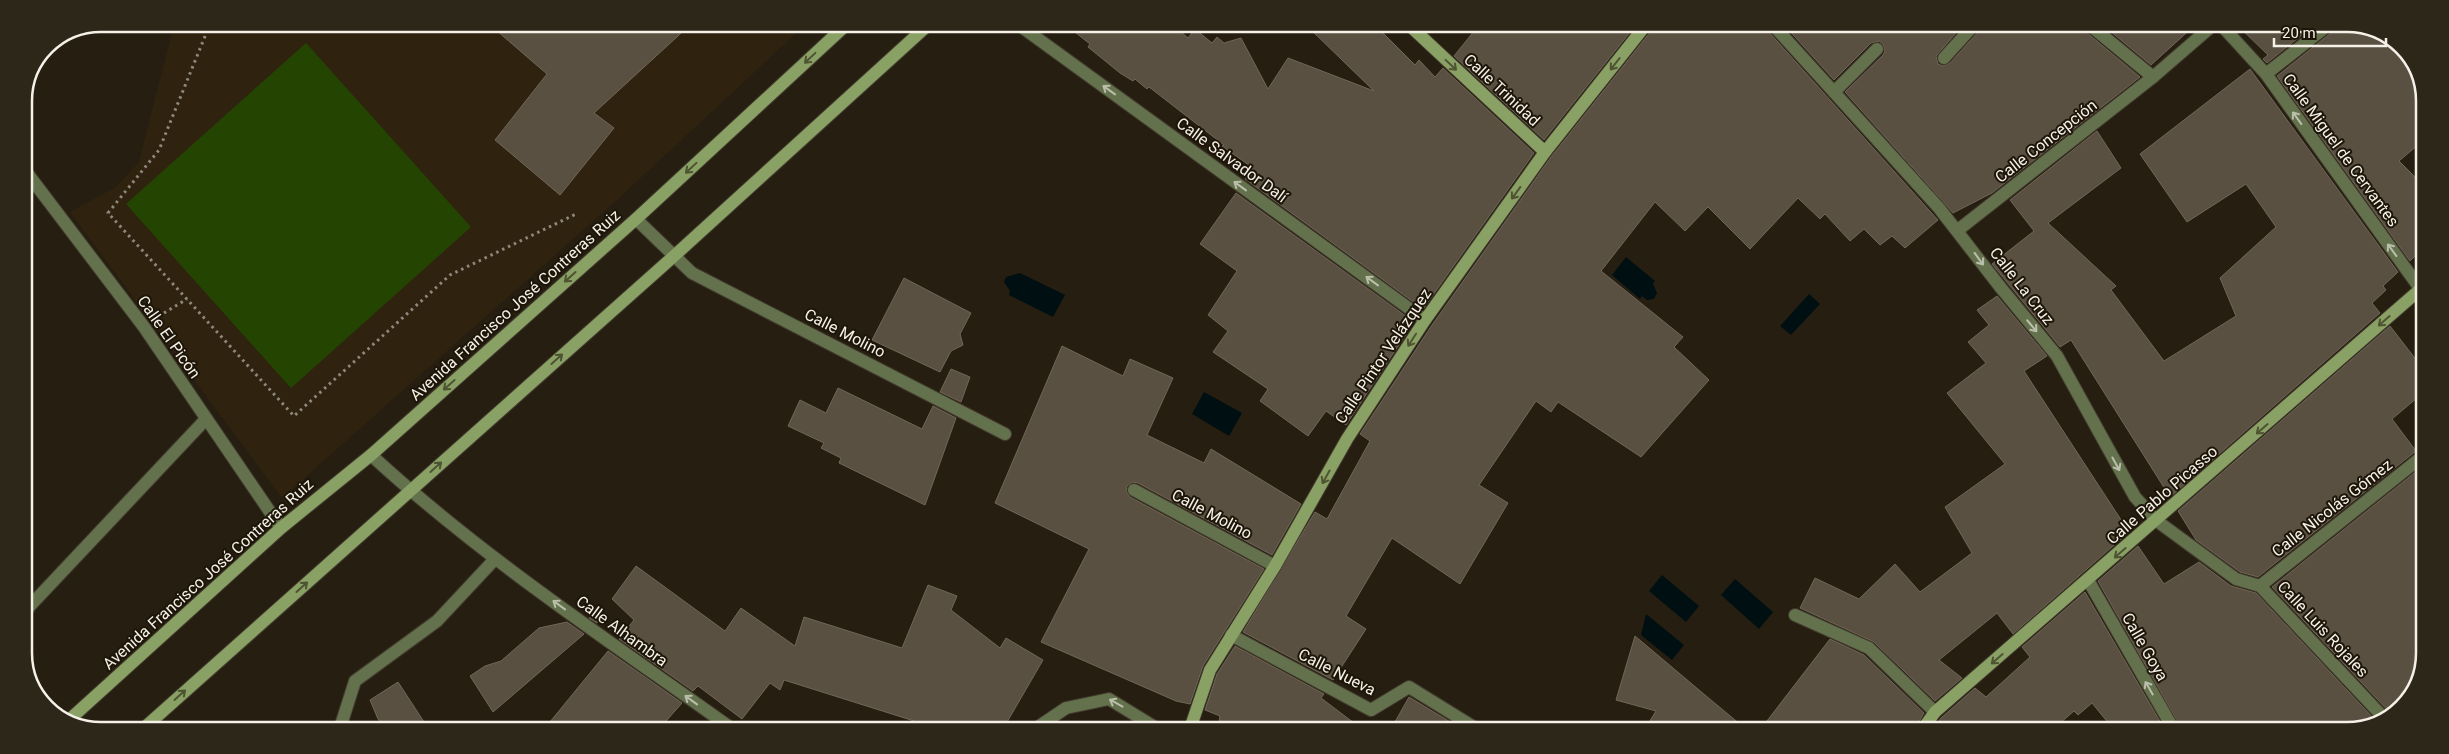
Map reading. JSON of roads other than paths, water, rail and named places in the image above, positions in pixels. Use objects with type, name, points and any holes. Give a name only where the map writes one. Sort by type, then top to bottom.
[{"type":"street","name":"Avenida Francisco José Contreras Ruiz","points":[[74,715],[281,528],[371,455],[636,219],[838,32]]},
{"type":"street","points":[[151,722],[674,256],[920,32]]},
{"type":"street","name":"Calle Salvador Dalí","points":[[1029,32],[1426,320]]},
{"type":"street","name":"Calle Trinidad","points":[[1420,32],[1545,152]]},
{"type":"street","name":"Calle Pintor Velázquez","points":[[1192,722],[1210,670],[1276,566],[1347,439],[1426,320],[1545,152],[1640,32]]},
{"type":"street","name":"Calle La Cruz","points":[[1779,32],[1958,230],[2001,288],[2057,356],[2135,497],[2157,521]]},
{"type":"street","points":[[1944,58],[1968,32]]},
{"type":"street","points":[[2098,32],[2153,77]]},
{"type":"street","name":"Calle Concepción","points":[[1958,230],[2153,77],[2205,32]]},
{"type":"street","points":[[2228,32],[2266,74],[2319,32]]},
{"type":"street","points":[[1834,92],[1877,49]]},
{"type":"street","name":"Calle Miguel de Cervantes","points":[[2266,74],[2416,280]]},
{"type":"street","name":"Calle El Picón","points":[[33,181],[144,327],[281,528]]},
{"type":"street","name":"Avenida Francisco José Contreras Ruiz","points":[[636,219],[674,256]]},
{"type":"street","name":"Calle Molino","points":[[674,256],[692,273],[1005,434]]},
{"type":"street","name":"Calle Pablo Picasso","points":[[1928,722],[1935,712],[2416,296]]},
{"type":"street","points":[[33,603],[206,419]]},
{"type":"street","points":[[371,455],[410,490]]},
{"type":"street","name":"Calle Nicolás Gómez","points":[[2260,586],[2416,462]]},
{"type":"street","name":"Calle Alhambra","points":[[410,490],[495,559],[723,722]]},
{"type":"street","name":"Calle Molino","points":[[1134,490],[1276,566]]},
{"type":"street","name":"Calle Luis Rojales","points":[[2157,521],[2236,578],[2260,586],[2379,713]]},
{"type":"street","points":[[342,722],[355,681],[437,622],[495,559]]},
{"type":"street","name":"Calle Goya","points":[[2088,580],[2169,722]]},
{"type":"street","points":[[1795,615],[1869,648],[1935,712]]},
{"type":"street","name":"Calle Nueva","points":[[1231,635],[1370,710],[1409,687],[1466,722]]},
{"type":"street","points":[[1045,722],[1066,708],[1108,699],[1146,722]]}]
